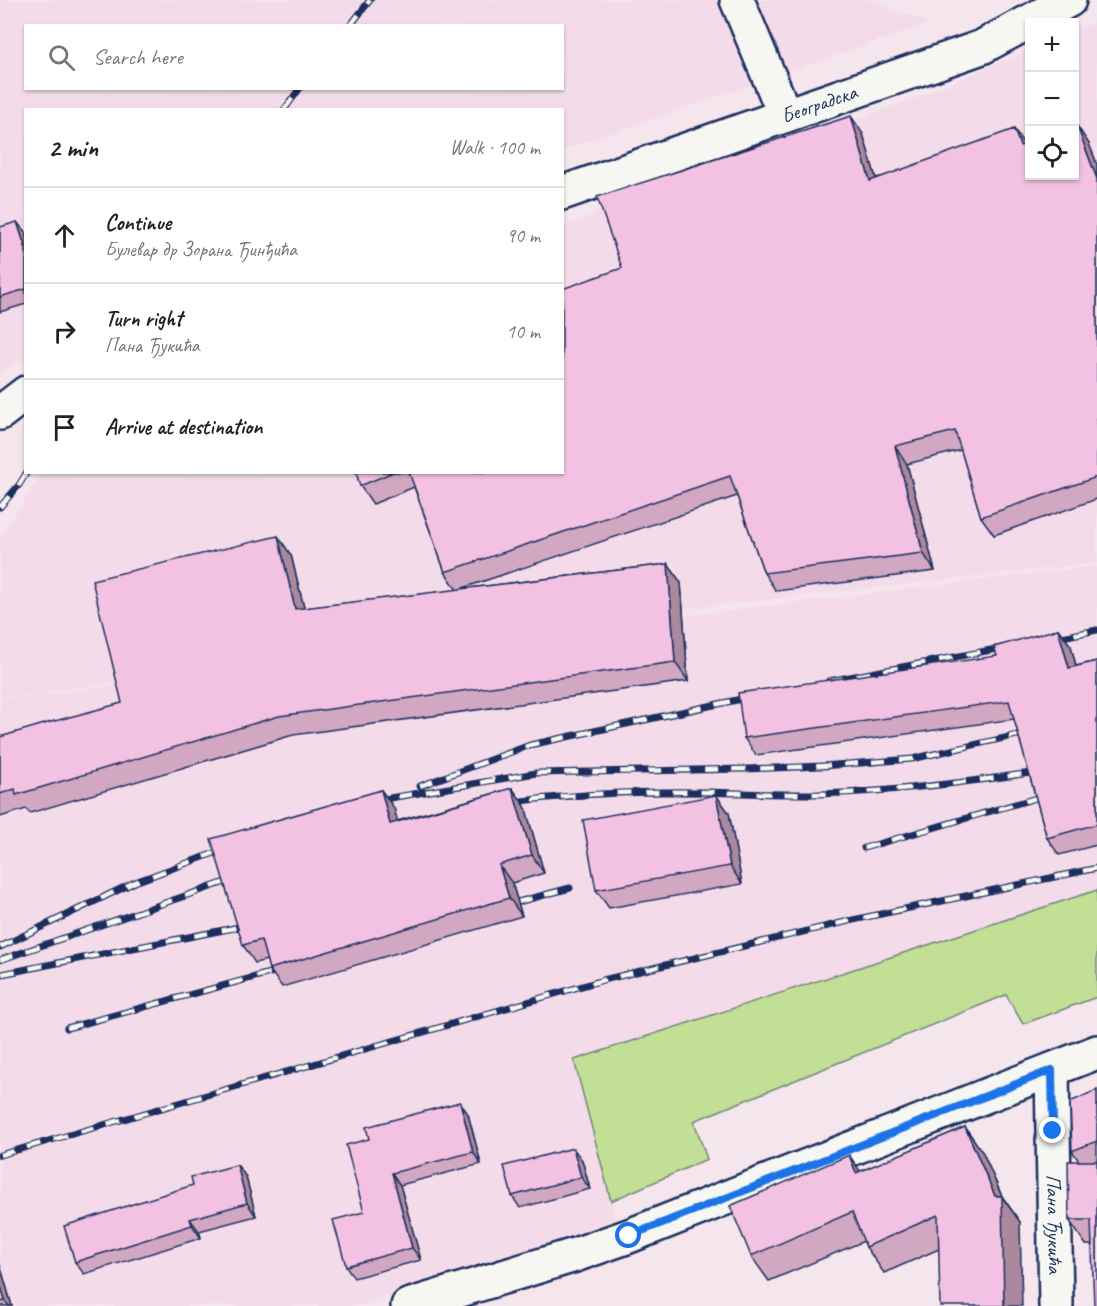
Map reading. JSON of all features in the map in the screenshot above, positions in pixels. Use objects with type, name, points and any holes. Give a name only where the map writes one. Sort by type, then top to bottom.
[{"type":"street","points":[[737,0],[784,115]]},
{"type":"street","name":"Београдска","points":[[564,192],[982,46],[1069,0]]},
{"type":"street","points":[[0,413],[24,395]]},
{"type":"street","points":[[408,1306],[575,1255],[629,1236],[1097,1052]]},
{"type":"street","name":"Пана Ђукића","points":[[1052,1070],[1056,1306]]},
{"type":"shaded area","points":[[0,0],[869,0],[930,23],[564,150],[564,108],[24,108],[24,360],[0,373]]},
{"type":"shaded area","points":[[1097,21],[1097,563],[700,607],[0,698],[0,538],[41,474],[564,474],[564,226],[918,97],[1025,52],[1025,180],[1079,180],[1079,29]]},
{"type":"shaded area","points":[[1097,566],[1097,890],[575,1060],[618,1227],[359,1306],[0,1306],[0,699]]},
{"type":"green space","points":[[1097,890],[1097,997],[1023,1024],[1006,995],[694,1121],[707,1159],[611,1201],[574,1060]]},
{"type":"building","points":[[851,116],[870,181],[1014,129],[1020,146],[1025,144],[1025,180],[1079,180],[1079,131],[1097,179],[1097,477],[981,517],[955,431],[895,446],[923,553],[764,573],[730,476],[445,572],[410,474],[564,474],[564,288],[622,268],[597,197]]},
{"type":"building","points":[[17,222],[24,243],[24,290],[0,297],[0,227]]},
{"type":"building","points":[[357,474],[388,474],[360,486]]},
{"type":"building","points":[[278,536],[295,609],[668,564],[675,662],[279,716],[16,795],[15,789],[0,794],[0,737],[122,703],[92,580]]},
{"type":"building","points":[[1058,629],[1069,668],[1097,661],[1097,824],[1047,838],[1009,701],[744,738],[738,693],[997,656],[994,647]]},
{"type":"building","points":[[512,788],[532,855],[499,865],[509,898],[269,969],[261,940],[243,945],[211,839],[381,790],[390,824]]},
{"type":"building","points":[[716,795],[730,866],[596,890],[583,820]]},
{"type":"building","points":[[1097,1090],[1097,1141],[1072,1151],[1070,1102]]},
{"type":"building","points":[[460,1102],[473,1152],[392,1173],[412,1248],[346,1266],[333,1220],[364,1212],[346,1145],[369,1139],[366,1127]]},
{"type":"building","points":[[965,1127],[995,1196],[1002,1196],[1004,1306],[940,1306],[938,1215],[866,1247],[852,1212],[751,1256],[730,1206],[849,1155],[856,1173]]},
{"type":"building","points":[[573,1148],[581,1177],[512,1196],[504,1166]]},
{"type":"building","points":[[1068,1161],[1097,1161],[1097,1306],[1094,1306],[1091,1220],[1069,1220]]},
{"type":"building","points":[[237,1165],[247,1203],[190,1219],[192,1225],[75,1262],[64,1226],[193,1185],[191,1177]]},
{"type":"building","points":[[0,1283],[5,1301],[0,1302]]},
{"type":"railway","points":[[352,24],[370,0]]},
{"type":"railway","points":[[285,108],[299,90]]},
{"type":"railway","points":[[0,507],[26,474]]},
{"type":"railway","points":[[1047,640],[1097,630]]},
{"type":"railway","points":[[829,681],[1012,646]]},
{"type":"railway","points":[[420,786],[530,745],[755,696]]},
{"type":"railway","points":[[371,803],[536,773],[746,769],[912,759],[1026,733]]},
{"type":"railway","points":[[505,803],[564,796],[623,793],[845,793],[1031,773]]},
{"type":"railway","points":[[864,848],[1043,796]]},
{"type":"railway","points":[[0,947],[135,882],[231,847]]},
{"type":"railway","points":[[0,1155],[603,980],[853,920],[1097,868]]},
{"type":"railway","points":[[0,960],[231,880]]},
{"type":"railway","points":[[518,902],[570,888]]},
{"type":"railway","points":[[2,974],[244,926]]},
{"type":"railway","points":[[67,1028],[277,971]]},
{"type":"route","points":[[629,1236],[1052,1070],[1053,1131]]}]
